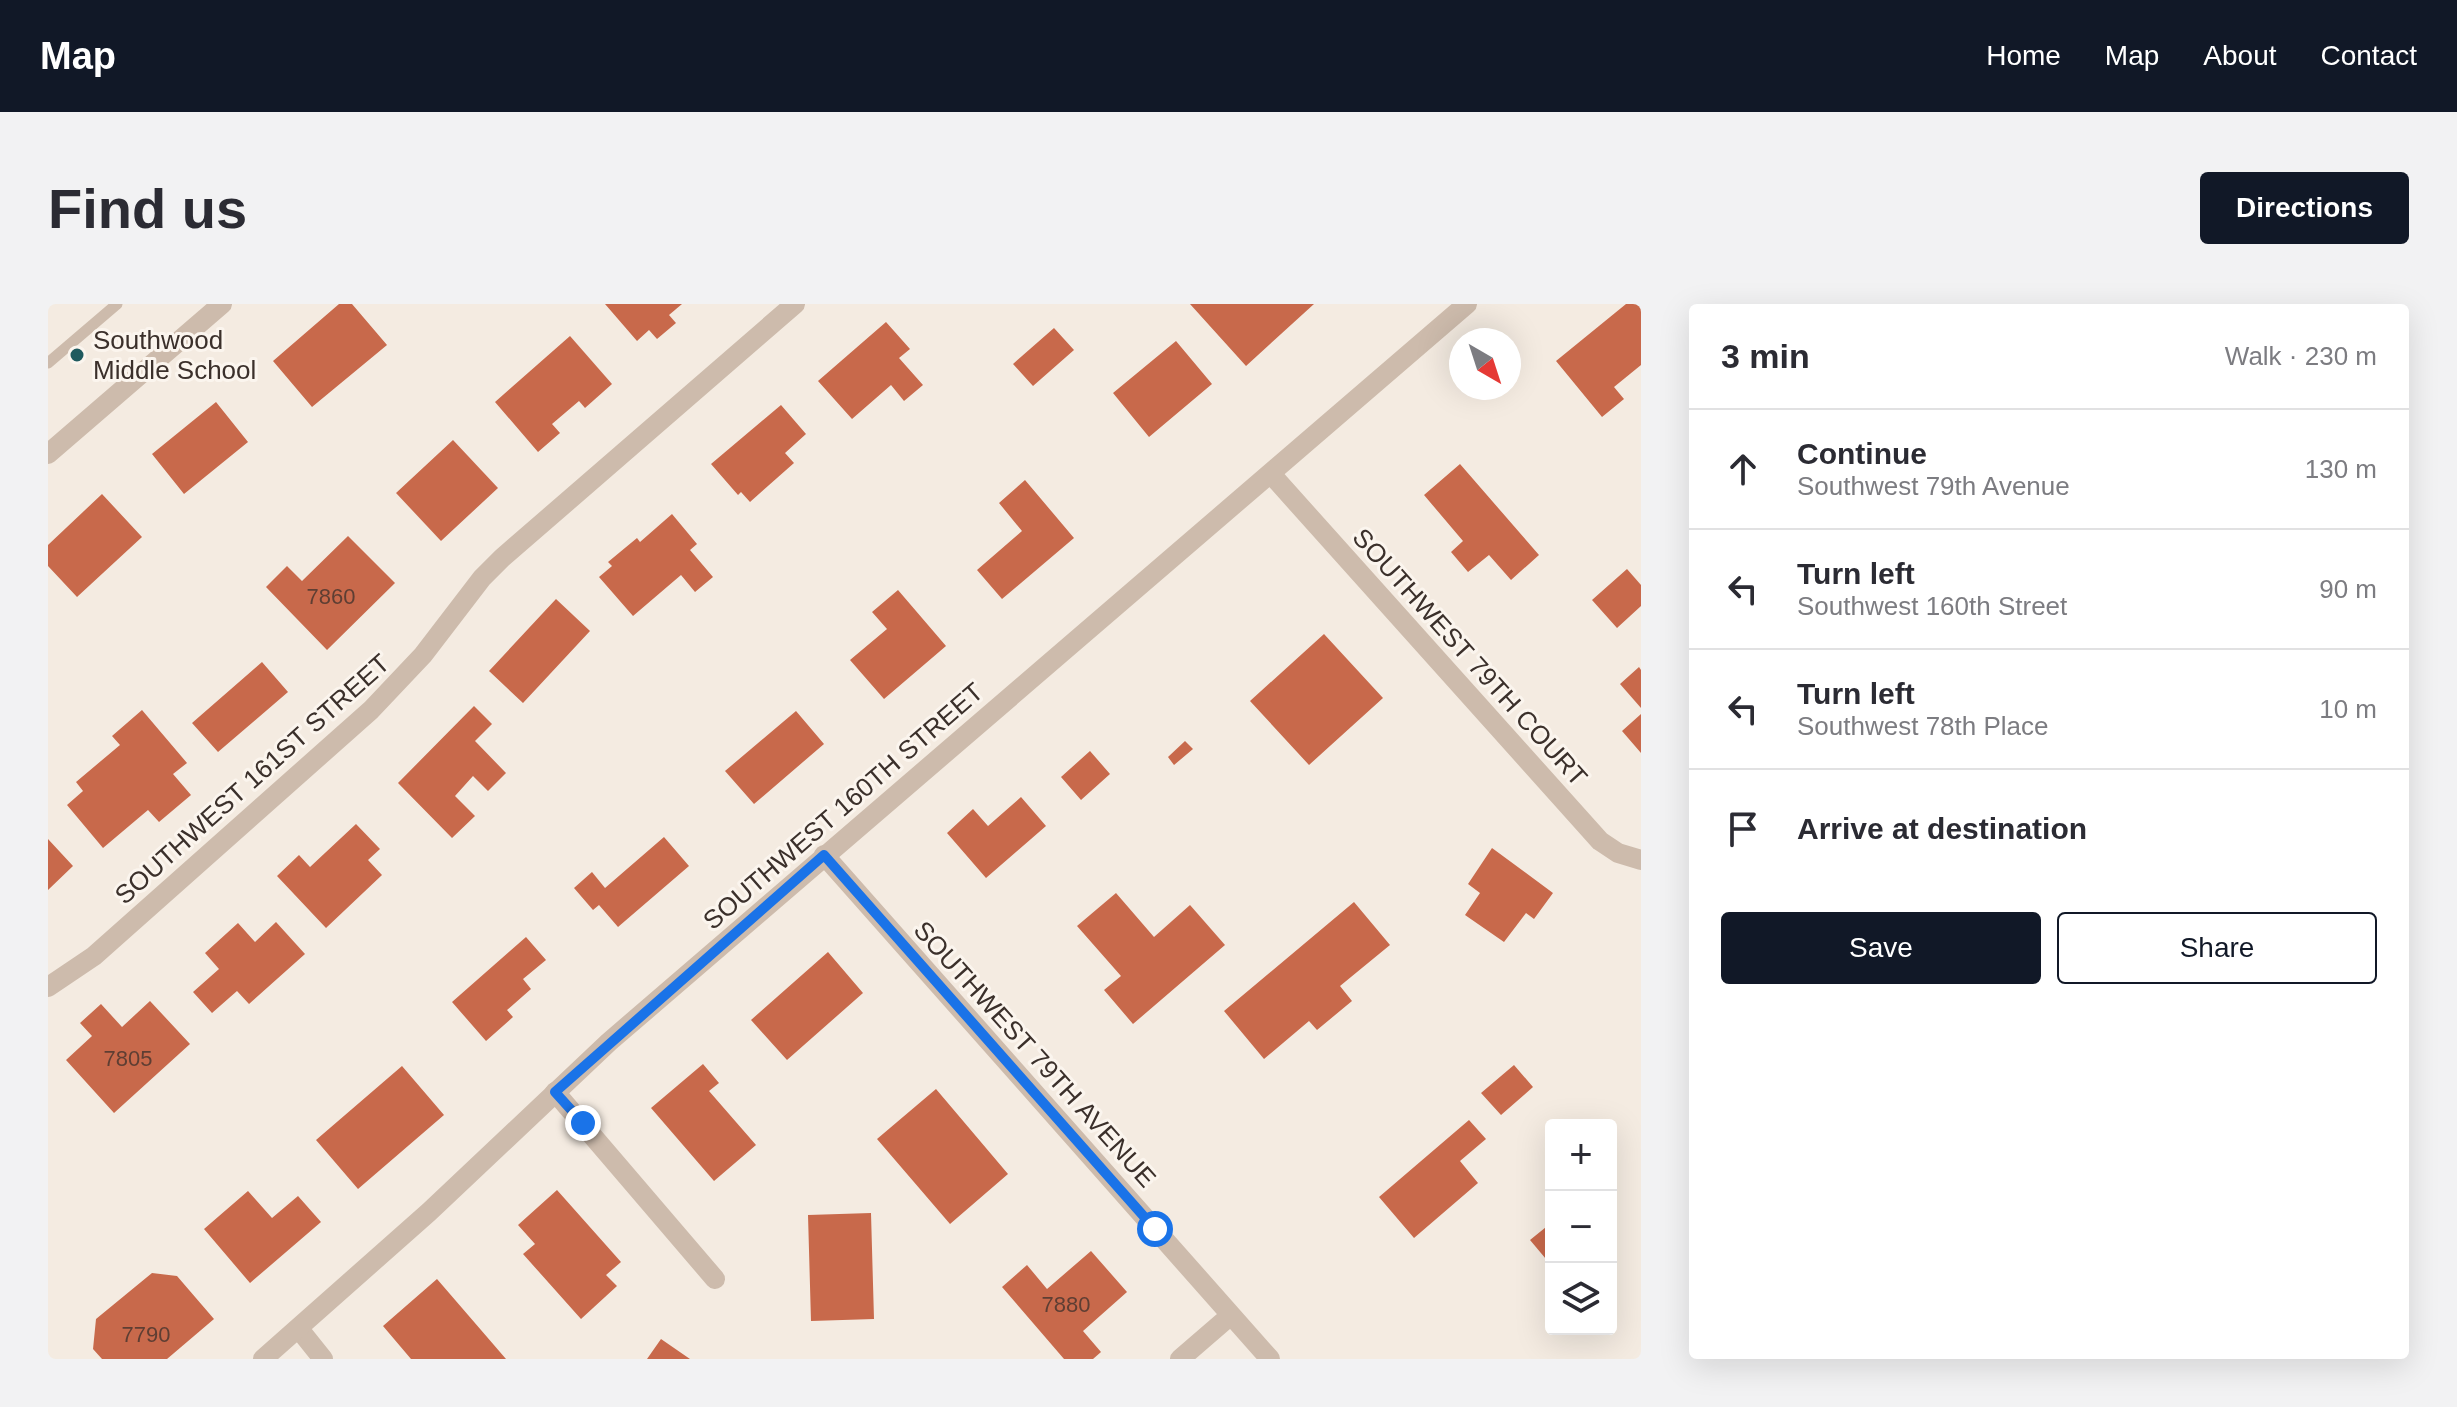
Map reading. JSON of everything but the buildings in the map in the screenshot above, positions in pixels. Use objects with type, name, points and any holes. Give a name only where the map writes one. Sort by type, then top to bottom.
[{"type":"street","points":[[48,454],[222,304]]},
{"type":"street","name":"SOUTHWEST 161ST STREET","points":[[48,987],[94,956],[288,787],[401,679],[482,578],[502,558],[795,304]]},
{"type":"street","name":"SOUTHWEST 160TH STREET","points":[[263,1359],[429,1212],[555,1092],[824,855],[1271,474],[1459,307]]},
{"type":"street","name":"SOUTHWEST 79TH COURT","points":[[1271,474],[1600,841],[1618,853],[1641,860]]},
{"type":"street","name":"SOUTHWEST 79TH AVENUE","points":[[824,855],[1270,1359]]},
{"type":"street","points":[[555,1092],[715,1279]]},
{"type":"street","points":[[1180,1359],[1231,1315]]},
{"type":"street","points":[[299,1329],[323,1359]]},
{"type":"lane","points":[[48,363],[117,304]]},
{"type":"place","name":"Southwood Middle School","points":[[77,355]]},
{"type":"route","points":[[583,1123],[555,1092],[824,855],[1155,1229]]}]
